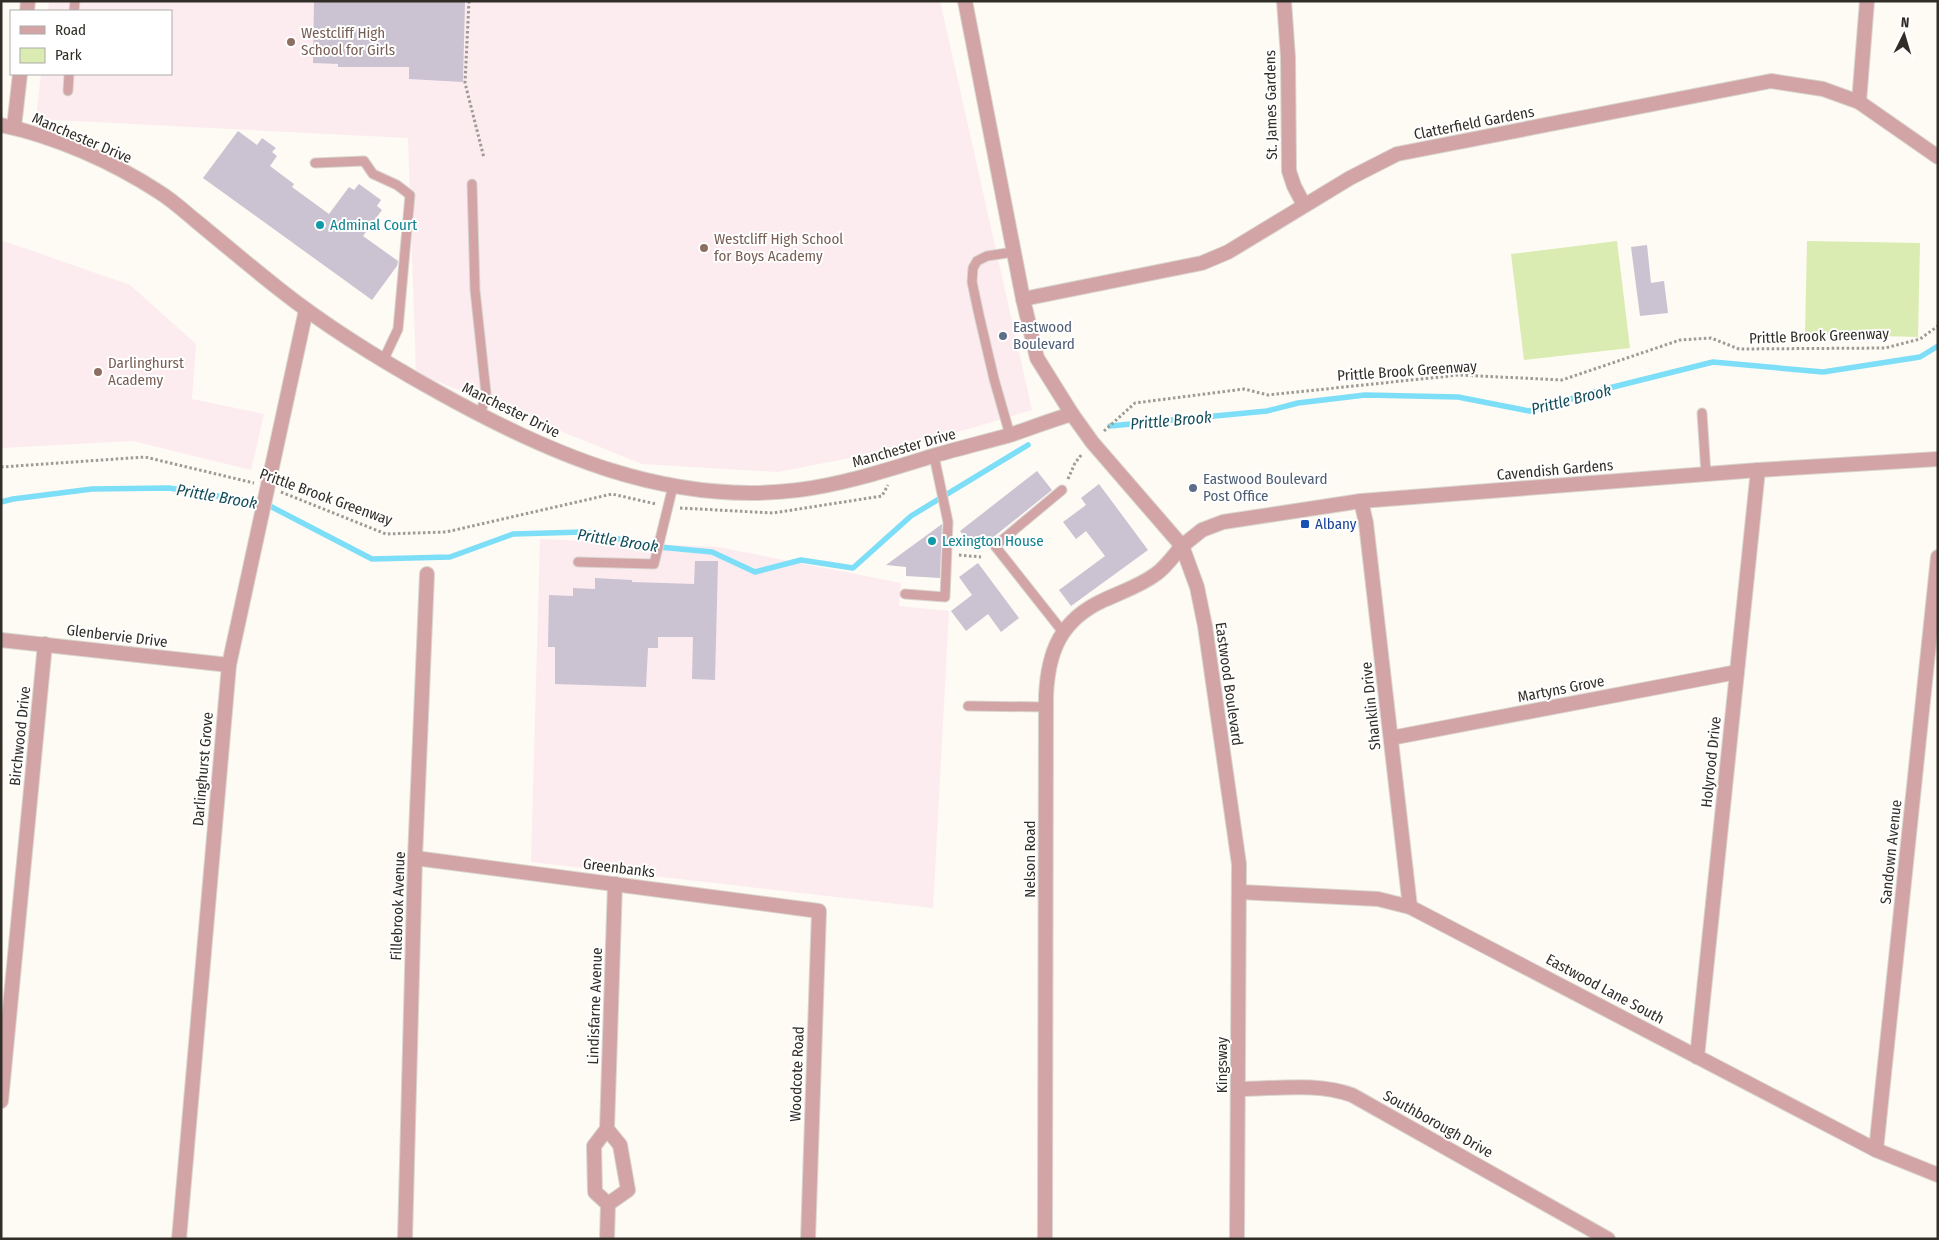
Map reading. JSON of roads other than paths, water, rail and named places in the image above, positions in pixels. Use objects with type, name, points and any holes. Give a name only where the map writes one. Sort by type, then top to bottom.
[{"type":"street","name":"Eastwood Boulevard","points":[[965,1],[1014,252],[1037,358],[1092,442],[1182,546],[1197,587],[1205,626],[1239,864],[1240,892]]},
{"type":"street","name":"St. James Gardens","points":[[1284,1],[1288,57],[1289,172],[1304,205]]},
{"type":"street","points":[[1859,102],[1866,1]]},
{"type":"street","points":[[8,126],[20,75]]},
{"type":"street","name":"Clatterfield Gardens","points":[[1024,299],[1202,263],[1228,252],[1350,178],[1397,154],[1771,81],[1823,89],[1859,102],[1938,157]]},
{"type":"street","name":"Manchester Drive","points":[[8,126],[68,146],[115,166],[161,193],[306,310],[383,361],[480,416],[581,461],[626,476],[673,486],[735,492],[796,490],[845,481],[899,467],[1072,414]]},
{"type":"street","name":"Darlinghurst Grove","points":[[179,1239],[229,665],[306,310]]},
{"type":"street","name":"Cavendish Gardens","points":[[1182,546],[1202,530],[1223,522],[1362,501],[1758,470],[1938,460]]},
{"type":"street","name":"Holyrood Drive","points":[[1697,1057],[1758,470]]},
{"type":"street","name":"Shanklin Drive","points":[[1362,501],[1368,532],[1410,907]]},
{"type":"street","name":"Nelson Road","points":[[1046,1239],[1046,707],[1047,675],[1050,659],[1063,632],[1079,616],[1102,601],[1118,595],[1157,574],[1182,546]]},
{"type":"street","name":"Sandown Avenue","points":[[1876,1150],[1938,557]]},
{"type":"street","name":"Fillebrook Avenue","points":[[406,1239],[415,858],[426,574]]},
{"type":"street","name":"Glenbervie Drive","points":[[1,640],[229,665]]},
{"type":"street","name":"Birchwood Drive","points":[[1,1101],[45,644]]},
{"type":"street","name":"Martyns Grove","points":[[1391,738],[1737,672]]},
{"type":"street","name":"Greenbanks","points":[[415,858],[819,911]]},
{"type":"street","name":"Lindisfarne Avenue","points":[[607,1129],[615,884]]},
{"type":"street","name":"Eastwood Lane South","points":[[1240,892],[1378,899],[1410,907],[1876,1150],[1938,1175]]},
{"type":"street","name":"Kingsway","points":[[1237,1239],[1240,892]]},
{"type":"street","name":"Woodcote Road","points":[[808,1239],[819,911]]},
{"type":"street","name":"Southborough Drive","points":[[1238,1089],[1318,1088],[1336,1089],[1352,1095],[1608,1239]]},
{"type":"street","points":[[607,1239],[608,1204],[595,1192],[594,1146],[607,1129],[620,1145],[628,1190],[608,1204]]},
{"type":"lane","points":[[68,91],[70,75]]},
{"type":"lane","points":[[315,163],[364,161],[373,174],[397,185],[410,195],[398,329],[383,361]]},
{"type":"lane","points":[[472,184],[475,290],[486,393],[480,416]]},
{"type":"lane","points":[[1010,434],[994,379],[972,282],[973,268],[977,261],[987,256],[1014,252]]},
{"type":"lane","points":[[1702,413],[1706,474]]},
{"type":"lane","points":[[905,594],[945,597],[947,513],[934,456]]},
{"type":"lane","points":[[578,562],[654,564],[673,486]]},
{"type":"lane","points":[[1062,490],[995,546],[1063,632]]},
{"type":"lane","points":[[968,706],[1046,707]]},
{"type":"waterway","name":"Prittle Brook","points":[[1110,426],[1267,411],[1298,403],[1365,395],[1458,397],[1529,411],[1605,389],[1713,362],[1823,372],[1920,357],[1938,346]]},
{"type":"waterway","name":"Prittle Brook","points":[[1,502],[92,489],[169,488],[266,504],[372,559],[450,557],[513,534],[583,532],[659,547],[712,552],[755,572],[801,560],[853,568],[911,516],[1028,445]]},
{"type":"place","name":"Westcliff High School for Girls","points":[[291,42]]},
{"type":"place","name":"Adminal Court","points":[[320,225]]},
{"type":"place","name":"Westcliff High School for Boys Academy","points":[[704,248]]},
{"type":"place","name":"Eastwood Boulevard","points":[[1003,336]]},
{"type":"place","name":"Darlinghurst Academy","points":[[98,372]]},
{"type":"place","name":"Eastwood Boulevard Post Office","points":[[1193,488]]},
{"type":"place","name":"Albany","points":[[1305,524]]},
{"type":"place","name":"Lexington House","points":[[932,541]]}]
